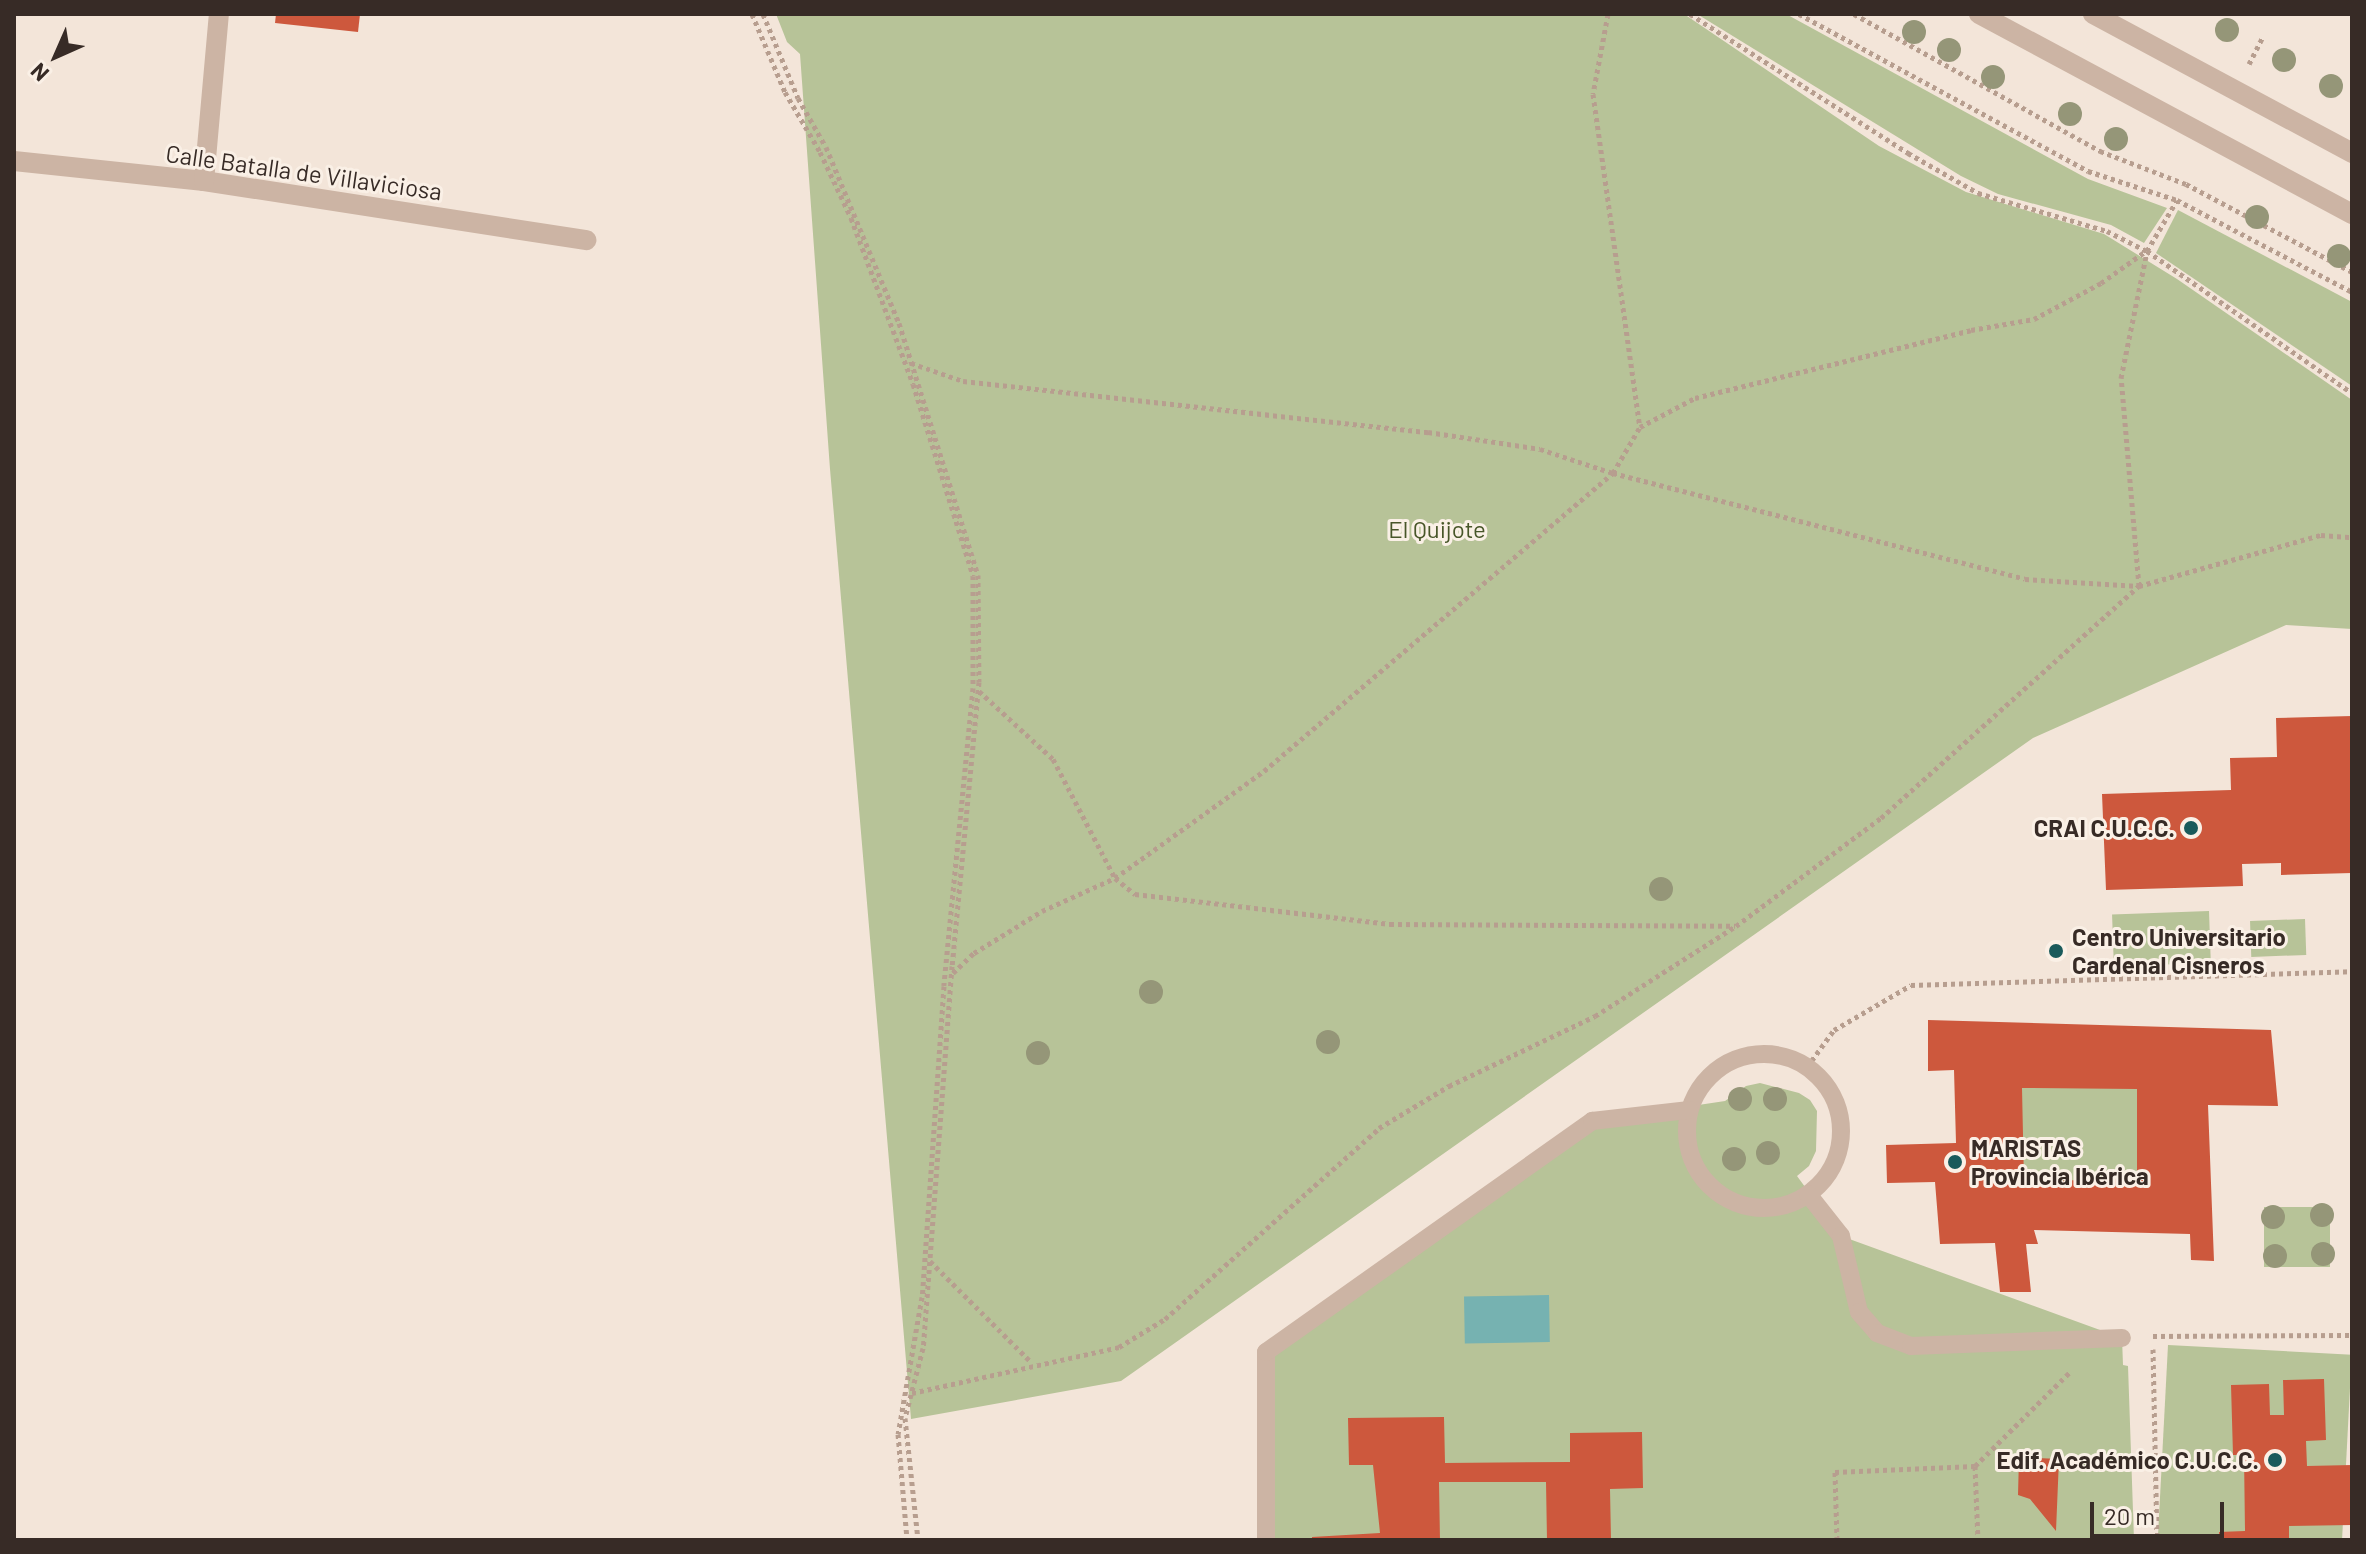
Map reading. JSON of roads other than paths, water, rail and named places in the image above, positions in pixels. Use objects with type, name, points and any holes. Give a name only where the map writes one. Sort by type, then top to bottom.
[{"type":"street","points":[[204,181],[219,14]]},
{"type":"street","points":[[1979,14],[2352,214]]},
{"type":"street","points":[[2093,14],[2352,153]]},
{"type":"street","name":"Calle Batalla de Villaviciosa","points":[[14,161],[204,181],[586,240]]},
{"type":"lane","points":[[1761,1053],[1785,1057],[1807,1067],[1825,1084],[1837,1105],[1841,1129],[1838,1154],[1828,1175],[1808,1194],[1784,1205],[1757,1208],[1731,1200],[1709,1185],[1694,1163],[1687,1137],[1689,1110],[1700,1088],[1716,1069],[1737,1058],[1761,1053]]},
{"type":"lane","points":[[1266,1540],[1266,1352],[1592,1121],[1689,1110]]},
{"type":"lane","points":[[1808,1194],[1841,1236],[1859,1312],[1877,1333],[1911,1346],[2114,1338]]},
{"type":"water","points":[[1549,1295],[1550,1342],[1465,1343],[1464,1296]]},
{"type":"place","name":"CRAI C.U.C.C.","points":[[2191,828]]},
{"type":"place","name":"Centro Universitario Cardenal Cisneros","points":[[2056,951]]},
{"type":"place","name":"MARISTAS Provincia Ibérica","points":[[1955,1162]]},
{"type":"place","name":"Edif. Académico C.U.C.C.","points":[[2275,1460]]},
{"type":"park label","name":"El Quijote","points":[[1437,529]]}]
